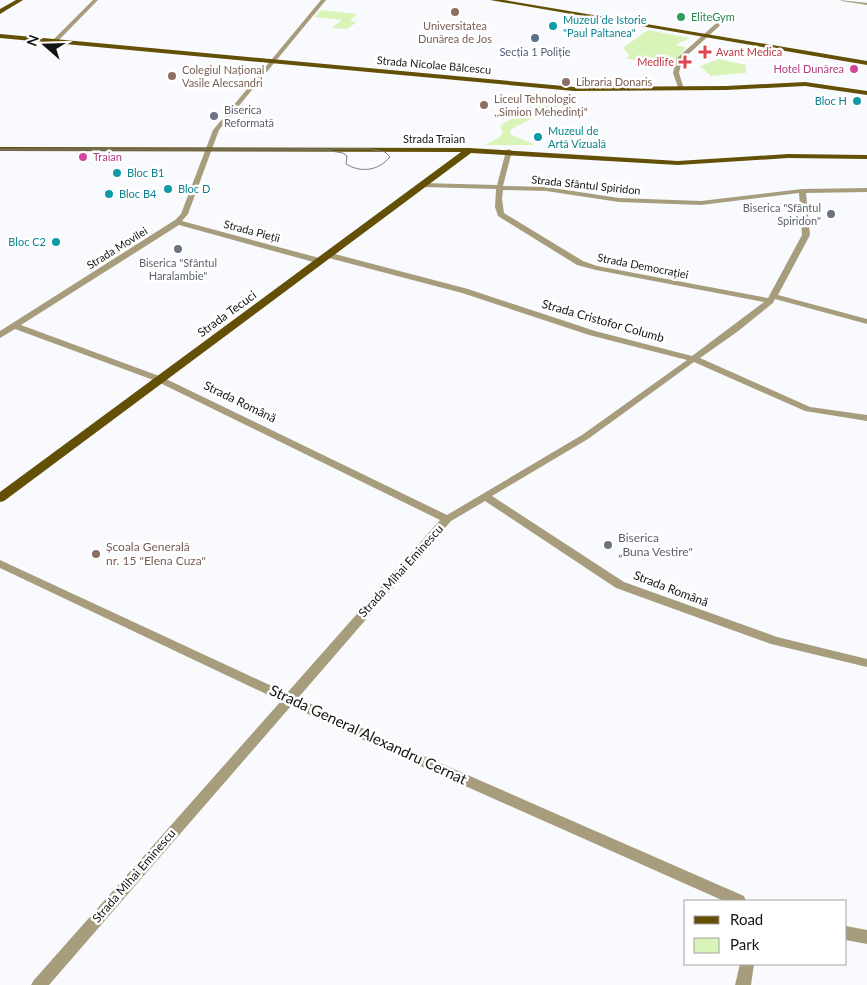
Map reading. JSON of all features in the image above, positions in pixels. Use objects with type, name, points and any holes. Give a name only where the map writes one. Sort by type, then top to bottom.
[{"type":"main road","points":[[0,12],[20,0]]},
{"type":"main road","points":[[493,0],[867,63]]},
{"type":"main road","name":"Strada Nicolae Bălcescu","points":[[0,36],[574,89],[681,89],[805,84],[867,93]]},
{"type":"main road","name":"Strada Traian","points":[[0,149],[469,150],[678,163],[788,156],[867,157]]},
{"type":"main road","name":"Strada Tecuci","points":[[0,498],[469,150]]},
{"type":"street","points":[[55,41],[96,0]]},
{"type":"street","name":"Strada Movilei","points":[[0,335],[178,222],[184,214],[210,150],[216,130],[324,0]]},
{"type":"street","points":[[842,0],[867,4]]},
{"type":"street","points":[[681,89],[676,73],[676,64],[682,55],[723,20]]},
{"type":"street","name":"Strada Democrației","points":[[509,151],[500,188],[498,206],[501,214],[580,264],[772,298],[867,322]]},
{"type":"street","name":"Strada Sfântul Spiridon","points":[[422,185],[557,190],[619,200],[701,203],[802,190],[867,190]]},
{"type":"street","name":"Strada Mihai Eminescu","points":[[39,985],[288,698],[447,519],[585,437],[694,359],[772,298],[806,235],[802,190]]},
{"type":"street","name":"Strada Pieții","points":[[178,222],[324,258]]},
{"type":"street","name":"Strada Cristofor Columb","points":[[324,258],[465,291],[592,333],[694,359],[808,409],[867,418]]},
{"type":"street","name":"Strada Română","points":[[15,326],[159,379],[447,519]]},
{"type":"street","name":"Strada Română","points":[[485,496],[620,585],[775,641],[867,663]]},
{"type":"street","name":"Strada General Alexandru Cernat","points":[[0,564],[555,821],[737,900]]},
{"type":"street","points":[[847,932],[867,937]]},
{"type":"street","points":[[743,985],[747,965]]},
{"type":"green space","points":[[321,10],[357,14],[350,21],[357,22],[347,29],[331,28],[342,20],[315,17]]},
{"type":"green space","points":[[648,30],[690,38],[675,45],[686,47],[675,63],[627,59],[629,54],[623,48]]},
{"type":"green space","points":[[719,59],[746,65],[746,73],[711,76],[700,66]]},
{"type":"green space","points":[[557,97],[569,100],[511,129],[510,134],[535,145],[485,145],[499,138],[503,133],[500,127],[504,123]]},
{"type":"tram line","points":[[0,149],[370,149],[385,152],[390,157],[375,168],[358,169],[346,164],[347,156],[343,153],[325,150],[0,150]]},
{"type":"place","name":"Universitatea Dunărea de Jos","points":[[455,12]]},
{"type":"place","name":"EliteGym","points":[[681,17]]},
{"type":"place","name":"Muzeul de Istorie \"Paul Paltanea\"","points":[[553,26]]},
{"type":"place","name":"Secția 1 Poliție","points":[[535,38]]},
{"type":"place","name":"Avant Medica","points":[[705,52]]},
{"type":"place","name":"Medlife","points":[[685,62]]},
{"type":"place","name":"Hotel Dunărea","points":[[854,69]]},
{"type":"place","name":"Colegiul Național Vasile Alecsandri","points":[[172,76]]},
{"type":"place","name":"Libraria Donaris","points":[[566,82]]},
{"type":"place","name":"Bloc H","points":[[857,101]]},
{"type":"place","name":"Liceul Tehnologic ,,Simion Mehedinți\"","points":[[484,105]]},
{"type":"place","name":"Biserica Reformată","points":[[214,116]]},
{"type":"place","name":"Muzeul de Artă Vizuală","points":[[538,137]]},
{"type":"place","name":"Traian","points":[[83,157]]},
{"type":"place","name":"Bloc B1","points":[[117,173]]},
{"type":"place","name":"Bloc D","points":[[168,189]]},
{"type":"place","name":"Bloc B4","points":[[109,194]]},
{"type":"place","name":"Biserica \"Sfântul Spiridon\"","points":[[831,214]]},
{"type":"place","name":"Bloc C2","points":[[56,242]]},
{"type":"place","name":"Biserica \"Sfântul Haralambie\"","points":[[178,249]]},
{"type":"place","name":"Biserica „Buna Vestire\"","points":[[608,545]]},
{"type":"place","name":"Școala Generală nr. 15 \"Elena Cuza\"","points":[[96,554]]}]
